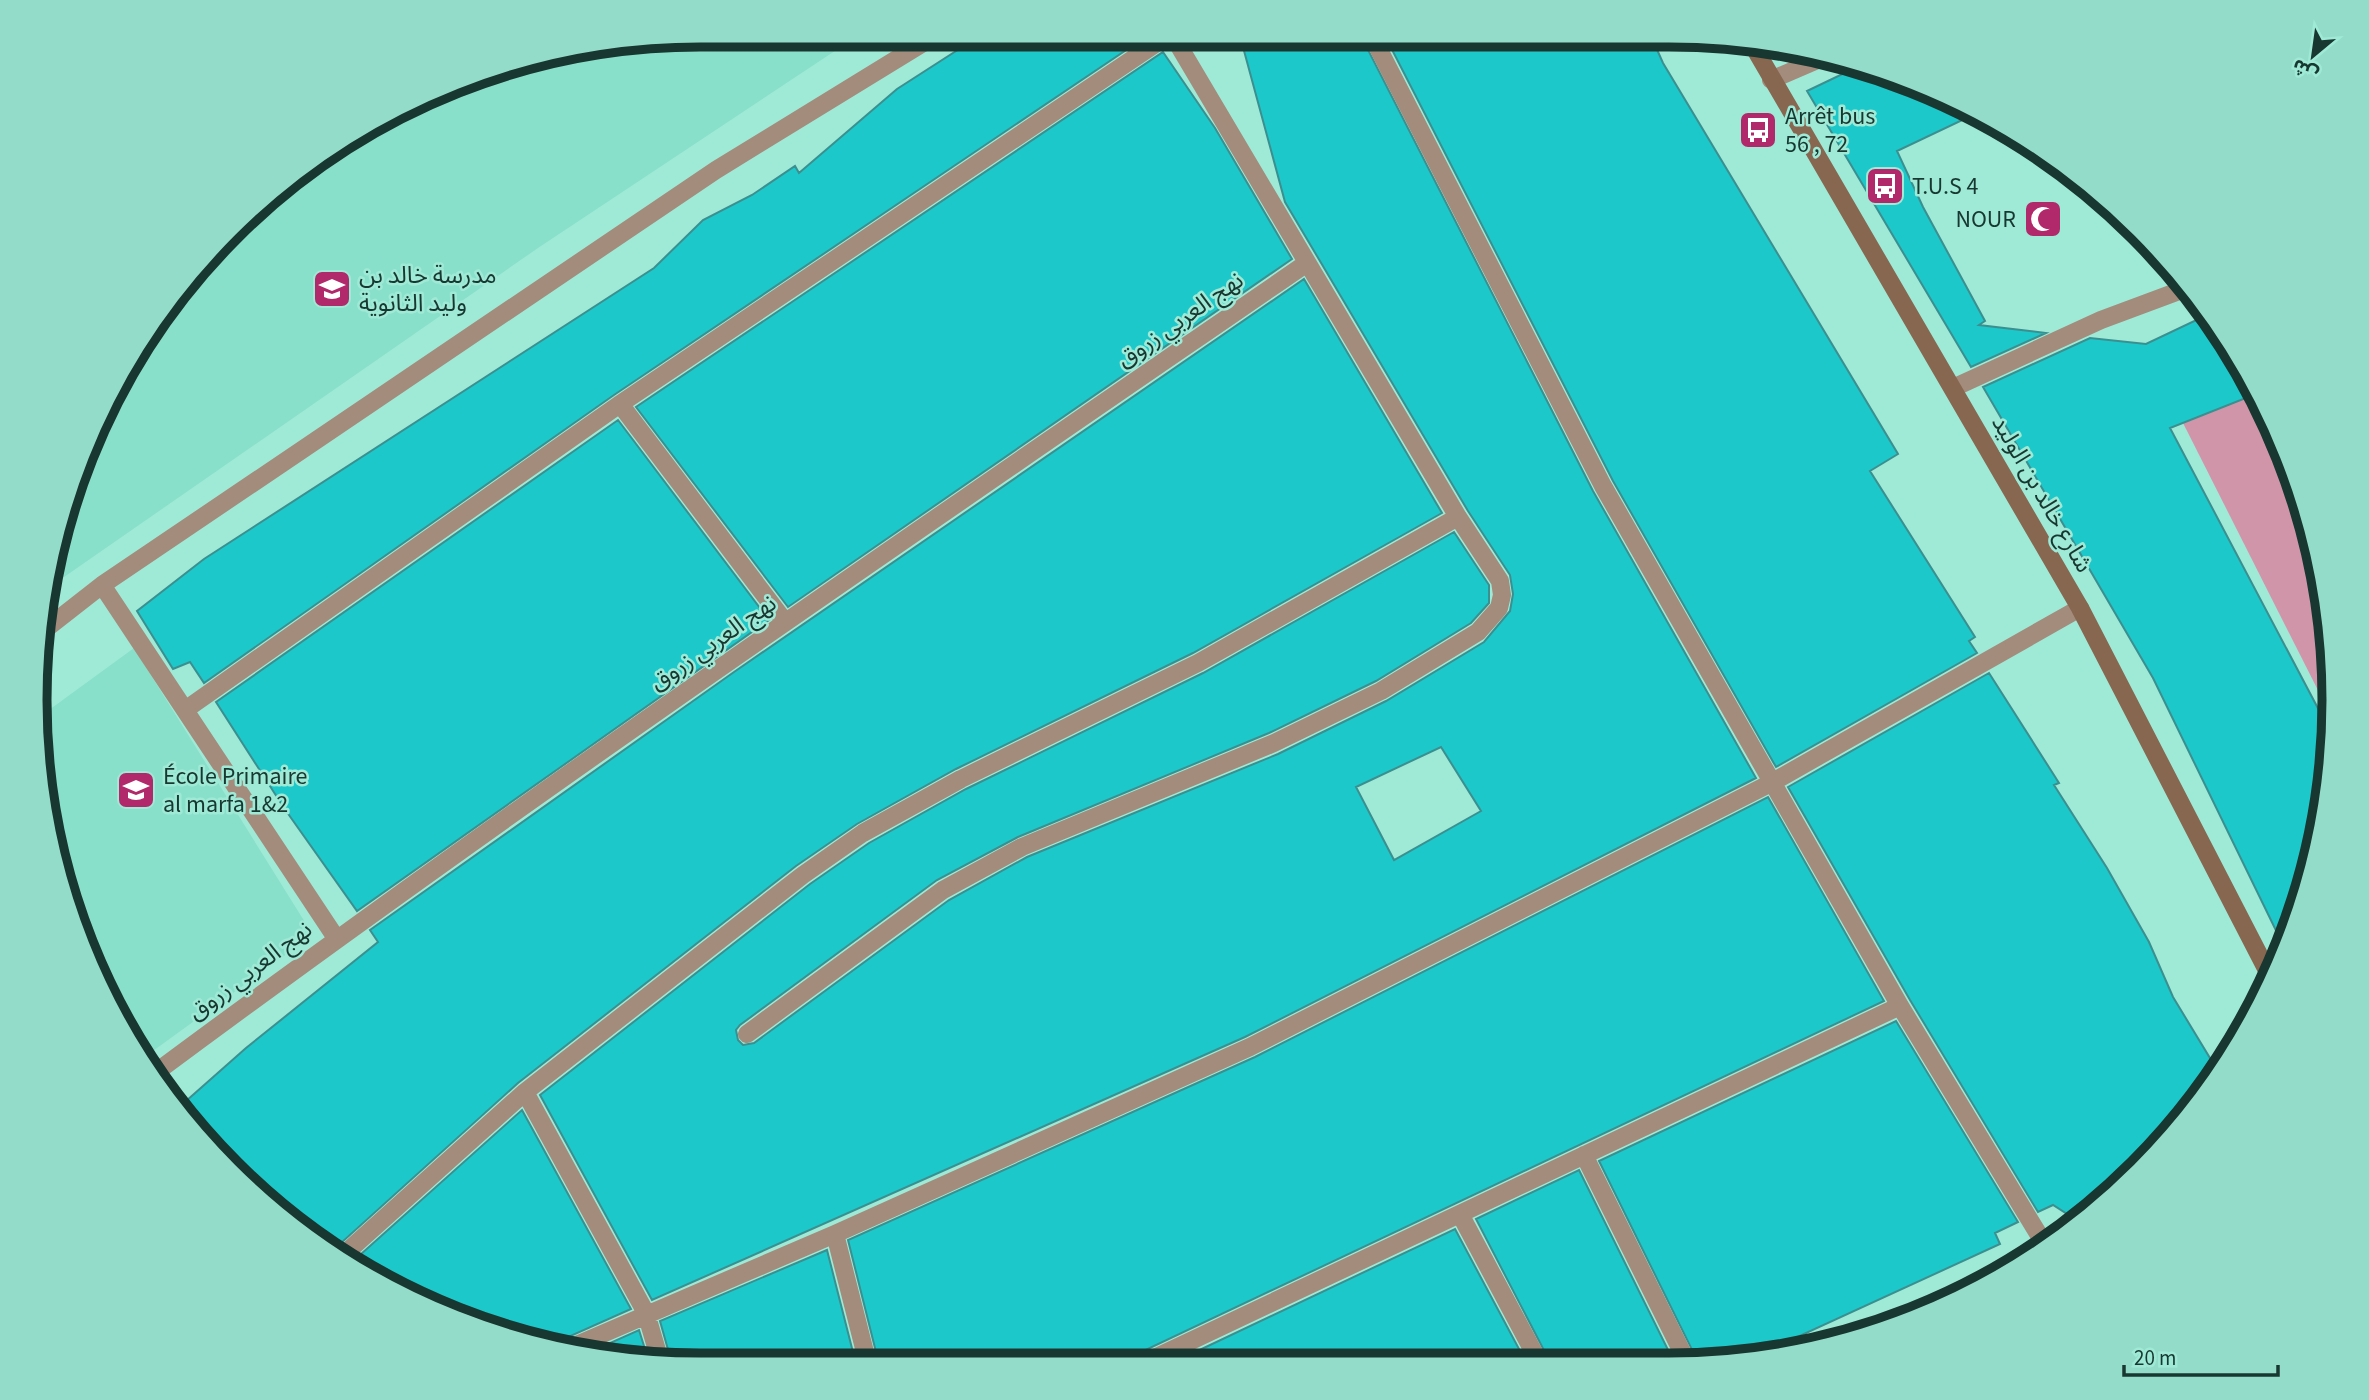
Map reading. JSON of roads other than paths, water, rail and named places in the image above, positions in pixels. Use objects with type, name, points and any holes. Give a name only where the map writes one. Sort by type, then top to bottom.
[{"type":"street","points":[[52,624],[102,585],[716,170],[916,47]]},
{"type":"street","points":[[185,710],[620,404],[1151,47]]},
{"type":"street","points":[[747,1034],[943,890],[1022,847],[1274,743],[1381,691],[1478,632],[1499,608],[1502,595],[1500,581],[1458,517],[1179,47]]},
{"type":"street","points":[[1378,47],[1603,486],[1900,1006],[2040,1237]]},
{"type":"street","name":"شارع خالد بن الوليد","points":[[1757,54],[2080,608],[2265,966]]},
{"type":"street","points":[[1772,80],[1810,63]]},
{"type":"street","name":"نهج العربي زروق","points":[[161,1069],[336,939],[785,622],[1307,263]]},
{"type":"street","points":[[1953,388],[2101,320],[2178,292]]},
{"type":"street","points":[[620,404],[785,622]]},
{"type":"street","points":[[349,1250],[525,1092],[803,874],[863,833],[961,779],[1198,663],[1458,517]]},
{"type":"street","points":[[102,585],[336,939]]},
{"type":"street","points":[[583,1342],[646,1312],[835,1234],[1250,1047],[1771,783],[2080,608]]},
{"type":"street","points":[[1165,1353],[1900,1006]]},
{"type":"street","points":[[525,1092],[646,1312],[657,1351]]},
{"type":"street","points":[[1584,1155],[1682,1352]]},
{"type":"street","points":[[1460,1213],[1534,1353]]},
{"type":"street","points":[[835,1234],[865,1353]]},
{"type":"place","name":"Arrêt bus 56 , 72","points":[[1758,130]]},
{"type":"place","name":"T.U.S 4","points":[[1885,186]]},
{"type":"place","name":"NOUR","points":[[2043,219]]},
{"type":"place","name":"مدرسة خالد بن وليد الثانوية","points":[[332,289]]},
{"type":"place","name":"École Primaire al marfa 1&2","points":[[136,790]]}]
